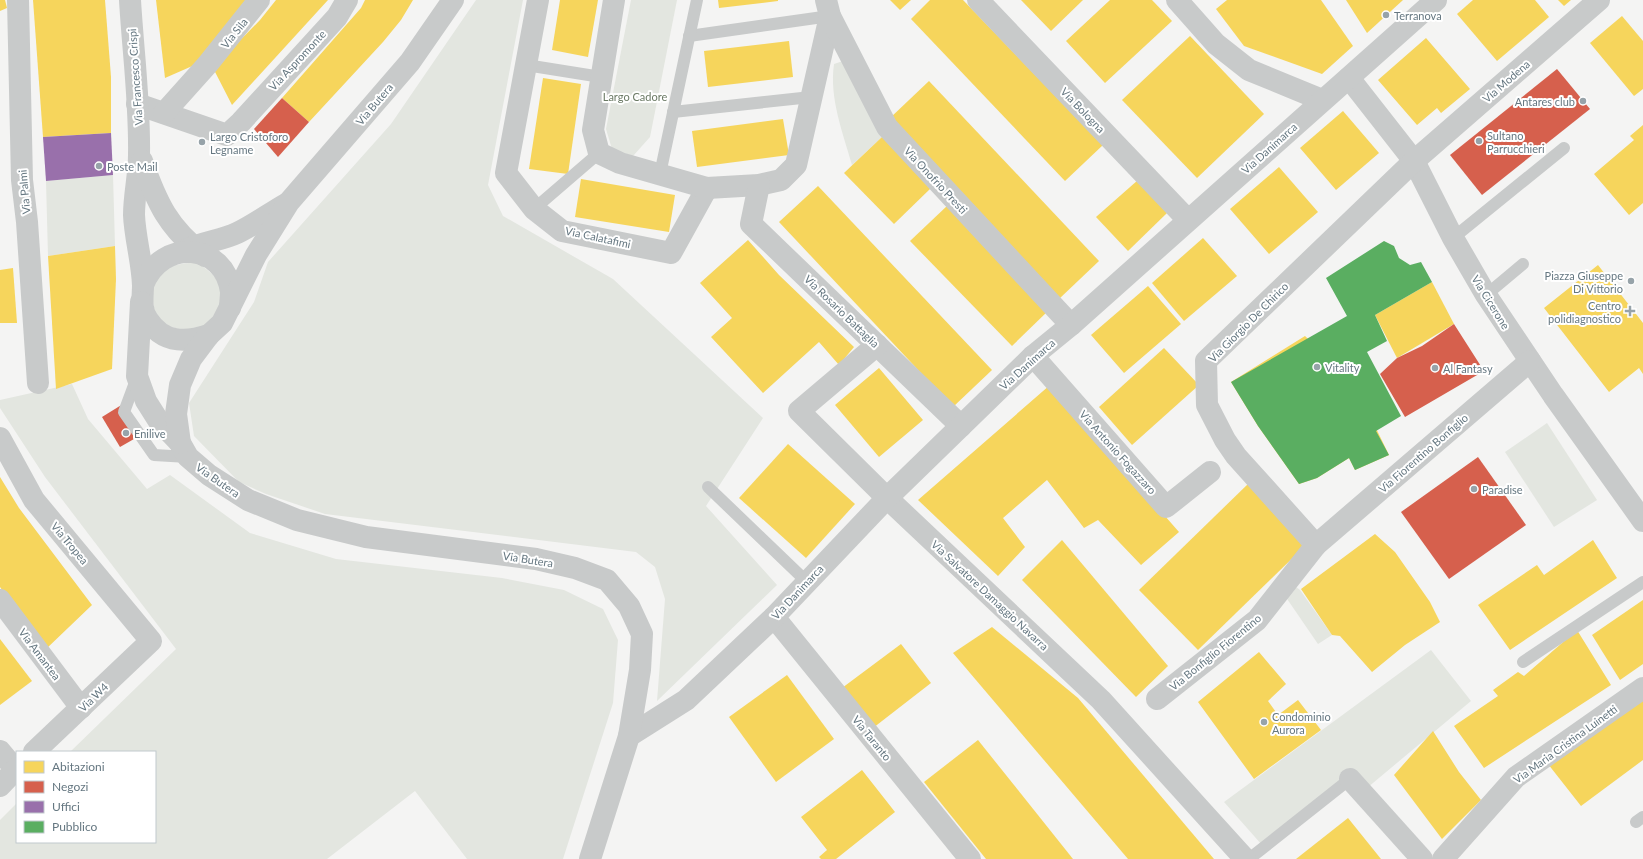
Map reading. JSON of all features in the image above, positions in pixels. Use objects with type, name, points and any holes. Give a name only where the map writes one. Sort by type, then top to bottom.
[{"type":"street","name":"Via Palmi","points":[[18,0],[22,180],[27,222],[38,383]]},
{"type":"street","name":"Via Francesco Crispi","points":[[130,0],[139,155]]},
{"type":"street","name":"Via Sila","points":[[164,113],[207,65],[259,0]]},
{"type":"street","name":"Via Aspromonte","points":[[164,113],[227,134],[244,118],[337,17],[347,0]]},
{"type":"street","name":"Via Butera","points":[[289,202],[410,62],[453,0]]},
{"type":"street","name":"Via Calatafimi","points":[[538,0],[506,173],[534,209],[562,230],[671,252],[708,188]]},
{"type":"street","points":[[614,0],[593,130],[599,153],[620,163],[708,188],[759,185],[781,180],[796,165],[828,8]]},
{"type":"street","name":"Via Bologna","points":[[978,0],[1188,220]]},
{"type":"street","points":[[1176,0],[1216,44],[1249,70],[1322,100]]},
{"type":"street","name":"Via Danimarca","points":[[628,736],[686,700],[774,617],[806,581],[887,498],[1033,356],[1071,325],[1436,0]]},
{"type":"street","name":"Via Modena","points":[[1414,161],[1599,0]]},
{"type":"street","name":"Via Onofrio Presti","points":[[828,8],[887,127],[1071,325]]},
{"type":"street","name":"Via Cicerone","points":[[1349,78],[1414,161],[1453,238],[1486,294],[1530,361],[1642,517]]},
{"type":"street","points":[[137,104],[164,113]]},
{"type":"street","points":[[139,155],[153,193],[167,220],[192,252],[218,265],[226,277],[231,292],[230,308]]},
{"type":"street","points":[[139,155],[134,216],[142,294],[147,319],[159,332],[175,340],[192,341],[209,335]]},
{"type":"street","name":"Via Giorgio De Chirico","points":[[1316,545],[1236,456],[1224,440],[1207,405],[1206,361],[1414,161]]},
{"type":"street","name":"Via Rosario Battaglia","points":[[759,185],[751,224],[961,426]]},
{"type":"street","points":[[142,294],[148,272],[157,263],[168,256],[192,252],[239,232],[289,202]]},
{"type":"street","points":[[184,450],[176,414],[180,385],[191,359],[209,335],[222,324],[256,255],[289,202]]},
{"type":"street","name":"Via Butera","points":[[142,294],[137,376],[146,401],[158,420],[209,476],[248,500],[297,520],[366,537],[536,560],[575,568],[607,580],[629,606],[642,634],[640,670],[628,736],[590,859]]},
{"type":"street","name":"Via Salvatore Damaggio Navarra","points":[[877,345],[799,411],[887,498],[1101,700],[1245,859]]},
{"type":"street","name":"Via Antonio Fogazzaro","points":[[1033,356],[1166,507],[1210,472]]},
{"type":"street","name":"Via Fiorentino Bonfiglio","points":[[1316,545],[1530,361]]},
{"type":"street","name":"Via Tropea","points":[[0,438],[34,500],[151,641]]},
{"type":"street","name":"Via Bonfiglio Fiorentino","points":[[1157,699],[1257,620],[1316,545]]},
{"type":"street","name":"Via Amantea","points":[[0,600],[81,708]]},
{"type":"street","name":"Via Taranto","points":[[774,617],[970,859]]},
{"type":"street","name":"Via W4","points":[[35,751],[151,641]]},
{"type":"street","name":"Via Maria Cristina Luinetti","points":[[1443,859],[1516,777],[1643,688]]},
{"type":"street","points":[[0,751],[16,769],[0,786]]},
{"type":"street","points":[[1350,780],[1422,859]]},
{"type":"lane","points":[[660,174],[697,0]]},
{"type":"lane","points":[[689,36],[828,8]]},
{"type":"lane","points":[[526,65],[601,77]]},
{"type":"lane","points":[[673,112],[811,97]]},
{"type":"lane","points":[[1453,238],[1564,148]]},
{"type":"lane","points":[[534,209],[599,153]]},
{"type":"lane","points":[[1486,294],[1523,264]]},
{"type":"lane","points":[[708,487],[806,581]]},
{"type":"lane","points":[[1523,662],[1643,582]]},
{"type":"lane","points":[[1249,859],[1350,780]]},
{"type":"green space","points":[[476,0],[523,0],[488,185],[503,216],[613,279],[763,418],[706,506],[777,585],[657,701],[665,599],[655,567],[636,552],[325,514],[266,494],[239,482],[194,436],[189,403],[254,302],[268,262],[391,124]]},
{"type":"green space","name":"Largo Cadore","points":[[631,0],[677,0],[650,137],[633,156],[612,149],[606,129]]},
{"type":"green space","points":[[843,61],[882,137],[852,165],[841,128],[833,90],[834,64]]},
{"type":"green space","points":[[113,175],[115,246],[48,256],[46,181]]},
{"type":"green space","points":[[195,262],[210,272],[220,285],[222,301],[220,309],[213,320],[191,332],[164,324],[159,320],[154,308],[151,287],[168,266]]},
{"type":"green space","points":[[72,384],[88,419],[147,489],[170,475],[250,533],[336,559],[502,578],[564,590],[603,609],[618,640],[613,703],[563,859],[467,859],[415,791],[327,859],[0,859],[0,820],[16,804],[16,843],[156,843],[156,751],[71,751],[176,649],[45,477],[0,408],[0,400]]},
{"type":"green space","points":[[1547,423],[1597,500],[1554,527],[1505,452]]},
{"type":"green space","points":[[1296,587],[1300,590],[1332,635],[1318,644],[1283,593]]},
{"type":"green space","points":[[1431,650],[1471,701],[1367,788],[1350,776],[1262,845],[1224,802]]},
{"type":"building: Abitazioni","points":[[0,0],[5,0],[7,8],[0,11]]},
{"type":"building: Abitazioni","points":[[33,0],[105,0],[111,77],[111,133],[43,137]]},
{"type":"building: Abitazioni","points":[[156,0],[246,0],[206,60],[165,78]]},
{"type":"building: Abitazioni","points":[[276,0],[328,0],[232,105],[213,68],[260,20]]},
{"type":"building: Abitazioni","points":[[365,0],[413,0],[401,20],[383,42],[309,122],[282,98],[361,8]]},
{"type":"building: Abitazioni","points":[[560,0],[598,0],[588,57],[552,50]]},
{"type":"building: Abitazioni","points":[[718,0],[778,0],[778,1],[719,8]]},
{"type":"building: Abitazioni","points":[[890,0],[911,0],[900,10]]},
{"type":"building: Abitazioni","points":[[930,0],[963,0],[1103,145],[1065,181],[911,19]]},
{"type":"building: Abitazioni","points":[[1021,0],[1083,0],[1051,31]]},
{"type":"building: Abitazioni","points":[[1110,0],[1152,0],[1172,21],[1105,83],[1066,41]]},
{"type":"building: Abitazioni","points":[[1227,0],[1321,0],[1353,46],[1322,74],[1244,46],[1216,9]]},
{"type":"building: Abitazioni","points":[[1346,0],[1403,0],[1367,33]]},
{"type":"building: Abitazioni","points":[[1473,0],[1535,0],[1549,17],[1497,61],[1457,14]]},
{"type":"building: Abitazioni","points":[[1558,0],[1571,0],[1564,6]]},
{"type":"building: Abitazioni","points":[[1622,16],[1643,41],[1643,89],[1634,96],[1590,43]]},
{"type":"building: Abitazioni","points":[[1190,36],[1264,114],[1197,178],[1122,100]]},
{"type":"building: Abitazioni","points":[[1426,38],[1470,89],[1441,113],[1437,108],[1417,125],[1378,80]]},
{"type":"building: Abitazioni","points":[[789,41],[793,77],[708,87],[704,51]]},
{"type":"building: Abitazioni","points":[[543,78],[581,84],[568,174],[529,169]]},
{"type":"building: Abitazioni","points":[[929,81],[1099,261],[1059,299],[889,119]]},
{"type":"building: Abitazioni","points":[[1343,111],[1379,153],[1336,190],[1300,148]]},
{"type":"building: Abitazioni","points":[[783,119],[789,155],[697,167],[692,131]]},
{"type":"building: Abitazioni","points":[[1643,125],[1643,203],[1629,215],[1594,174],[1634,140],[1630,136]]},
{"type":"building: Abitazioni","points":[[882,137],[931,188],[894,224],[844,173]]},
{"type":"building: Abitazioni","points":[[1279,167],[1318,212],[1269,254],[1230,209]]},
{"type":"building: Abitazioni","points":[[581,179],[675,195],[669,232],[575,217]]},
{"type":"building: Abitazioni","points":[[1138,180],[1167,213],[1128,251],[1096,217]]},
{"type":"building: Abitazioni","points":[[818,186],[992,370],[953,407],[779,222]]},
{"type":"building: Abitazioni","points":[[948,205],[1050,309],[1012,346],[910,241]]},
{"type":"building: Abitazioni","points":[[1203,238],[1237,276],[1184,321],[1152,283]]},
{"type":"building: Abitazioni","points":[[748,240],[779,275],[854,347],[839,365],[819,342],[763,393],[711,337],[732,318],[700,283]]},
{"type":"building: Abitazioni","points":[[115,246],[116,279],[112,369],[56,389],[48,256]]},
{"type":"building: Abitazioni","points":[[1598,265],[1643,323],[1643,374],[1639,368],[1609,392],[1544,308]]},
{"type":"building: Abitazioni","points":[[13,268],[17,323],[0,323],[0,270]]},
{"type":"building: Abitazioni","points":[[1432,282],[1454,324],[1397,358],[1375,315]]},
{"type":"building: Abitazioni","points":[[1148,286],[1181,324],[1124,373],[1091,335]]},
{"type":"building: Abitazioni","points":[[1305,336],[1366,394],[1371,418],[1389,455],[1355,470],[1349,458],[1317,478],[1299,484],[1258,426],[1231,382]]},
{"type":"building: Abitazioni","points":[[1164,348],[1199,385],[1132,445],[1099,407]]},
{"type":"building: Abitazioni","points":[[879,368],[923,420],[879,457],[835,405]]},
{"type":"building: Abitazioni","points":[[1050,385],[1179,532],[1141,565],[1098,520],[1084,528],[1047,480],[1003,518],[1025,547],[998,576],[918,500]]},
{"type":"building: Abitazioni","points":[[788,444],[855,504],[806,558],[739,498]]},
{"type":"building: Abitazioni","points":[[0,477],[19,508],[92,605],[45,650],[0,587]]},
{"type":"building: Abitazioni","points":[[1250,482],[1309,542],[1198,650],[1139,590]]},
{"type":"building: Abitazioni","points":[[1375,534],[1395,552],[1430,602],[1440,622],[1405,645],[1372,672],[1340,636],[1332,635],[1301,589]]},
{"type":"building: Abitazioni","points":[[1062,540],[1168,666],[1136,697],[1022,580]]},
{"type":"building: Abitazioni","points":[[1593,540],[1617,578],[1510,650],[1478,605],[1537,565],[1544,575]]},
{"type":"building: Abitazioni","points":[[1643,600],[1643,664],[1620,680],[1592,635]]},
{"type":"building: Abitazioni","points":[[992,627],[1078,698],[1214,859],[1128,859],[953,653]]},
{"type":"building: Abitazioni","points":[[1577,630],[1611,685],[1484,768],[1454,726],[1498,696],[1493,690],[1518,672],[1524,676]]},
{"type":"building: Abitazioni","points":[[0,639],[32,681],[0,705]]},
{"type":"building: Abitazioni","points":[[901,644],[931,683],[873,728],[842,688]]},
{"type":"building: Abitazioni","name":"Condominio Aurora","points":[[1259,652],[1286,684],[1268,701],[1278,715],[1298,700],[1321,730],[1254,779],[1198,702]]},
{"type":"building: Abitazioni","points":[[787,675],[834,739],[776,782],[729,717]]},
{"type":"building: Abitazioni","points":[[1643,698],[1643,760],[1581,806],[1548,764]]},
{"type":"building: Abitazioni","points":[[1433,731],[1459,772],[1481,800],[1442,839],[1394,775]]},
{"type":"building: Abitazioni","points":[[978,740],[1073,859],[986,859],[924,782]]},
{"type":"building: Abitazioni","points":[[862,770],[895,812],[836,859],[821,859],[819,857],[827,850],[801,817]]},
{"type":"building: Abitazioni","points":[[1348,818],[1381,859],[1296,859]]},
{"type":"building: Negozi","points":[[1557,69],[1590,109],[1482,195],[1450,155]]},
{"type":"building: Negozi","points":[[282,98],[309,122],[278,157],[254,129]]},
{"type":"building: Negozi","points":[[1454,324],[1484,371],[1405,417],[1380,374],[1397,358],[1422,346]]},
{"type":"building: Negozi","points":[[123,404],[141,435],[120,447],[102,417]]},
{"type":"building: Negozi","points":[[1478,457],[1526,525],[1449,579],[1401,512]]},
{"type":"building: Uffici","points":[[111,133],[113,175],[46,181],[43,137]]},
{"type":"building: Pubblico","name":"Vitality","points":[[1384,241],[1394,246],[1399,258],[1410,265],[1421,262],[1432,282],[1375,315],[1387,341],[1367,352],[1401,416],[1376,431],[1389,455],[1355,470],[1349,458],[1317,478],[1299,484],[1258,426],[1231,382],[1347,316],[1326,278]]},
{"type":"place","name":"Terranova","points":[[1386,15]]},
{"type":"place","name":"Antares club","points":[[1583,101]]},
{"type":"place","name":"Sultano Parrucchieri","points":[[1479,141]]},
{"type":"place","name":"Largo Cristoforo Legname","points":[[202,142]]},
{"type":"place","name":"Poste Mail","points":[[99,166]]},
{"type":"place","name":"Piazza Giuseppe Di Vittorio","points":[[1631,281]]},
{"type":"place","name":"Centro polidiagnostico","points":[[1630,311]]},
{"type":"place","name":"Vitality","points":[[1317,367]]},
{"type":"place","name":"Al Fantasy","points":[[1435,368]]},
{"type":"place","name":"Enilive","points":[[126,433]]},
{"type":"place","name":"Paradise","points":[[1474,489]]},
{"type":"place","name":"Condominio Aurora","points":[[1264,722]]}]
